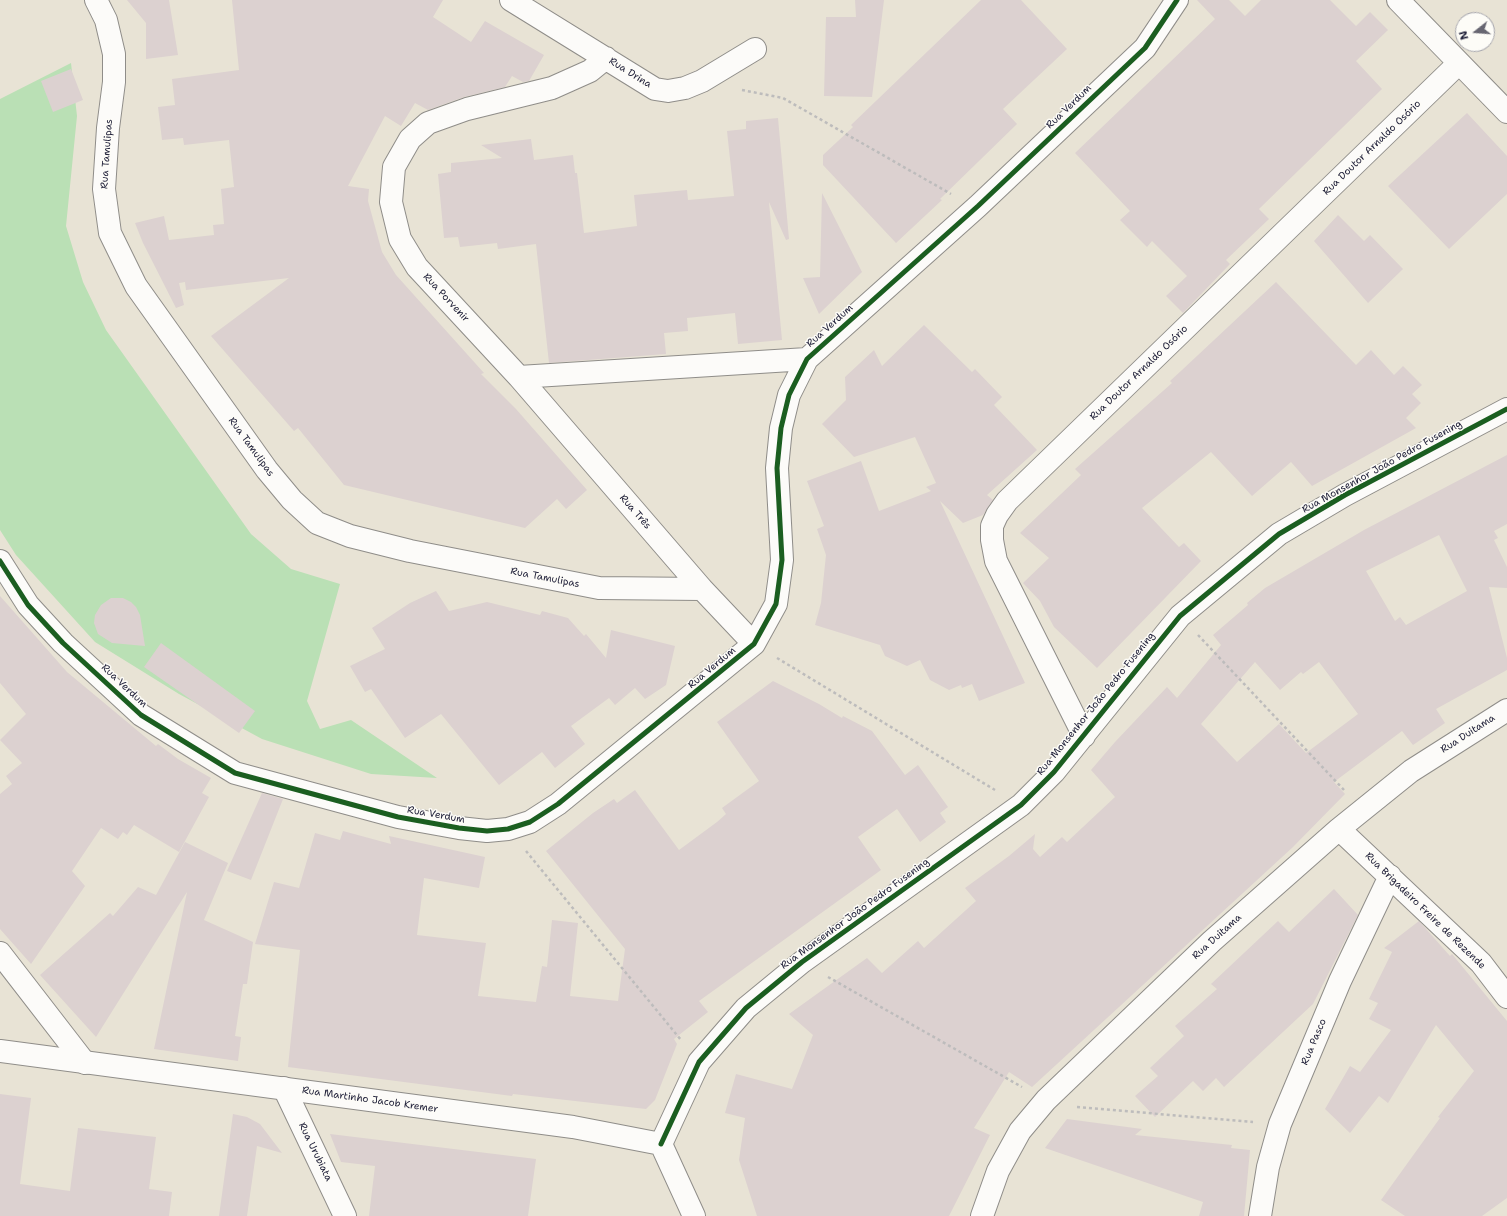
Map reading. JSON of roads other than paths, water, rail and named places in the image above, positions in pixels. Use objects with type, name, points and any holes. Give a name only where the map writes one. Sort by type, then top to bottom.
[{"type":"street","name":"Rua Tamulipas","points":[[96,0],[106,20],[114,54],[114,82],[108,128],[104,189],[110,233],[136,286],[266,470],[292,500],[317,523],[350,536],[410,551],[599,588],[702,589]]},
{"type":"street","name":"Rua Drina","points":[[511,0],[655,89],[668,91],[685,88],[702,81],[755,49]]},
{"type":"street","name":"Rua Verdum","points":[[0,561],[28,605],[63,643],[141,715],[235,772],[398,817],[459,828],[487,831],[508,829],[530,822],[558,804],[754,644],[776,604],[782,560],[777,468],[780,428],[789,395],[807,359],[978,206],[1145,48],[1177,0]]},
{"type":"street","points":[[1398,0],[1458,64],[1507,112]]},
{"type":"street","name":"Rua Porvenir","points":[[519,377],[413,262],[400,239],[391,202],[394,167],[410,139],[428,123],[467,110],[552,88],[590,71],[606,58]]},
{"type":"street","name":"Rua Doutor Arnaldo Osório","points":[[1084,736],[996,561],[992,540],[992,526],[997,515],[1012,496],[1458,64]]},
{"type":"street","points":[[519,377],[807,359]]},
{"type":"street","name":"Rua Três","points":[[519,377],[702,589],[754,644]]},
{"type":"street","name":"Rua Monsenhor João Pedro Fusening","points":[[661,1144],[699,1062],[746,1008],[802,962],[1021,805],[1054,772],[1180,616],[1279,534],[1345,495],[1507,409]]},
{"type":"street","name":"Rua Duitama","points":[[982,1216],[998,1171],[1020,1131],[1046,1100],[1212,941],[1339,828],[1411,771],[1507,710]]},
{"type":"street","name":"Rua Brigadeiro Freire de Rezende","points":[[1339,828],[1482,963],[1507,997]]},
{"type":"street","name":"Rua Pasco","points":[[1260,1216],[1268,1167],[1280,1124],[1340,981],[1390,876]]},
{"type":"street","points":[[0,954],[85,1063]]},
{"type":"street","name":"Rua Martinho Jacob Kremer","points":[[0,1051],[573,1127],[661,1144]]},
{"type":"street","name":"Rua Urubiata","points":[[284,1088],[345,1216]]},
{"type":"street","points":[[661,1144],[694,1216]]}]
